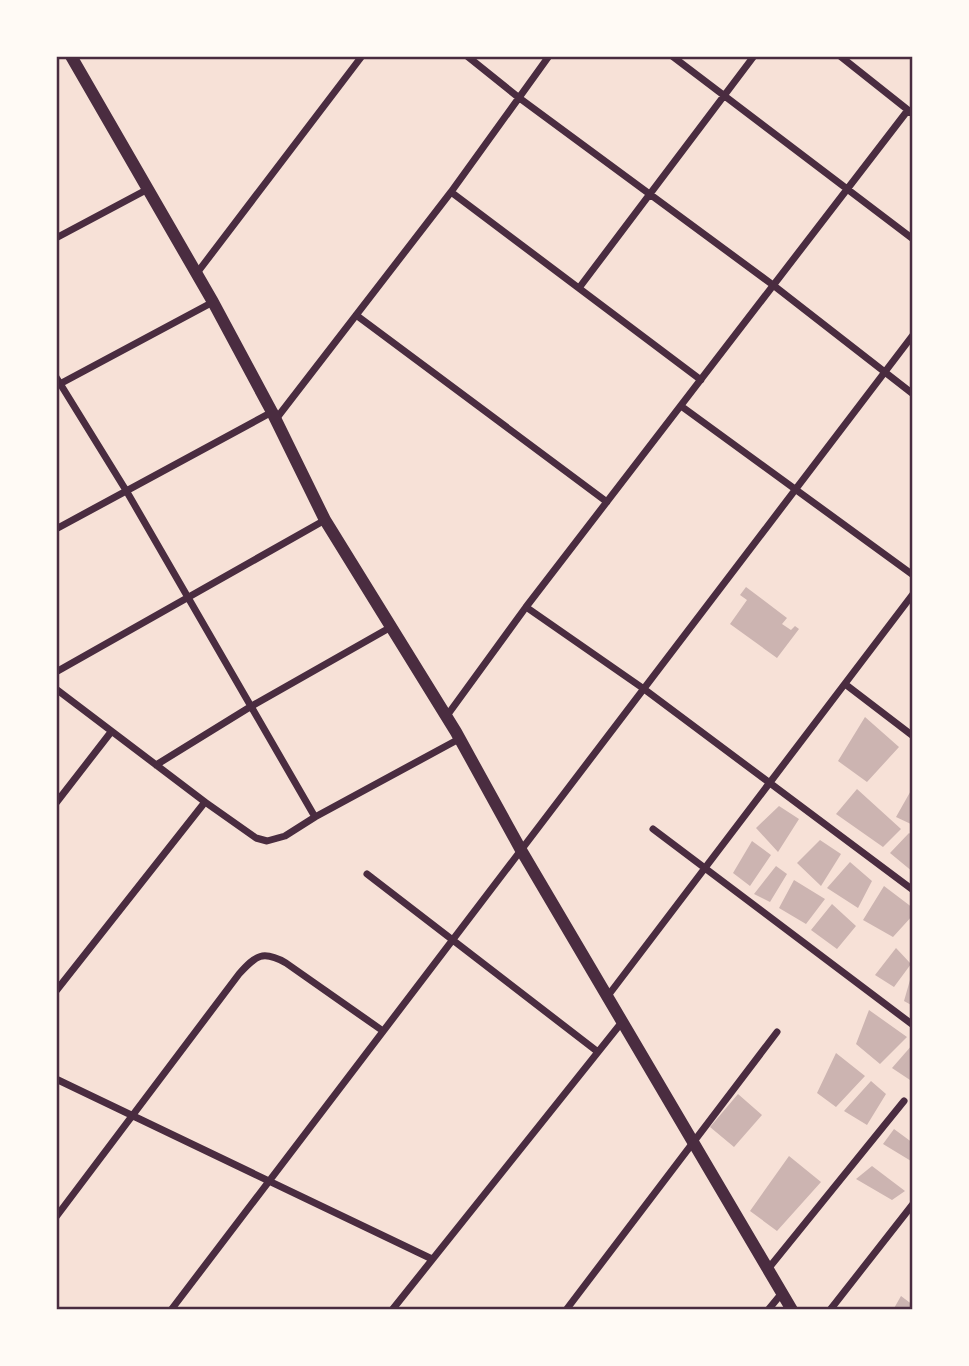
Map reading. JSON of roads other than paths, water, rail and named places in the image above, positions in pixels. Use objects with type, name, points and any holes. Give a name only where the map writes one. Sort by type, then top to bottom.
[{"type":"street","points":[[71,56],[213,302],[274,416],[325,520],[459,738],[521,850],[792,1310]]},
{"type":"street","points":[[197,274],[362,56]]},
{"type":"street","points":[[467,56],[518,97],[773,285],[913,394]]},
{"type":"street","points":[[56,529],[274,416],[451,192],[549,56]]},
{"type":"street","points":[[672,56],[913,239]]},
{"type":"street","points":[[579,288],[754,56]]},
{"type":"street","points":[[446,717],[526,607],[773,285],[911,112],[840,56]]},
{"type":"street","points":[[56,238],[149,188]]},
{"type":"street","points":[[451,192],[701,380]]},
{"type":"street","points":[[213,302],[57,382],[127,492],[315,817]]},
{"type":"street","points":[[356,315],[607,502]]},
{"type":"street","points":[[171,1310],[913,335]]},
{"type":"street","points":[[681,406],[913,575]]},
{"type":"street","points":[[56,672],[325,520]]},
{"type":"street","points":[[607,997],[913,594]]},
{"type":"street","points":[[526,607],[644,689],[913,890]]},
{"type":"street","points":[[156,765],[250,707],[391,627]]},
{"type":"street","points":[[845,684],[913,736]]},
{"type":"street","points":[[56,689],[205,803],[256,838],[267,841],[285,836],[459,738]]},
{"type":"street","points":[[56,803],[111,732]]},
{"type":"street","points":[[56,991],[205,803]]},
{"type":"street","points":[[653,829],[913,1025]]},
{"type":"street","points":[[367,874],[597,1052]]},
{"type":"street","points":[[56,1217],[239,974],[256,957],[269,956],[286,963],[383,1031]]},
{"type":"street","points":[[392,1310],[622,1022]]},
{"type":"street","points":[[566,1310],[776,1032]]},
{"type":"street","points":[[56,1079],[432,1259]]},
{"type":"street","points":[[768,1269],[904,1101]]},
{"type":"street","points":[[830,1310],[913,1204]]},
{"type":"street","points":[[768,1310],[782,1293]]}]
